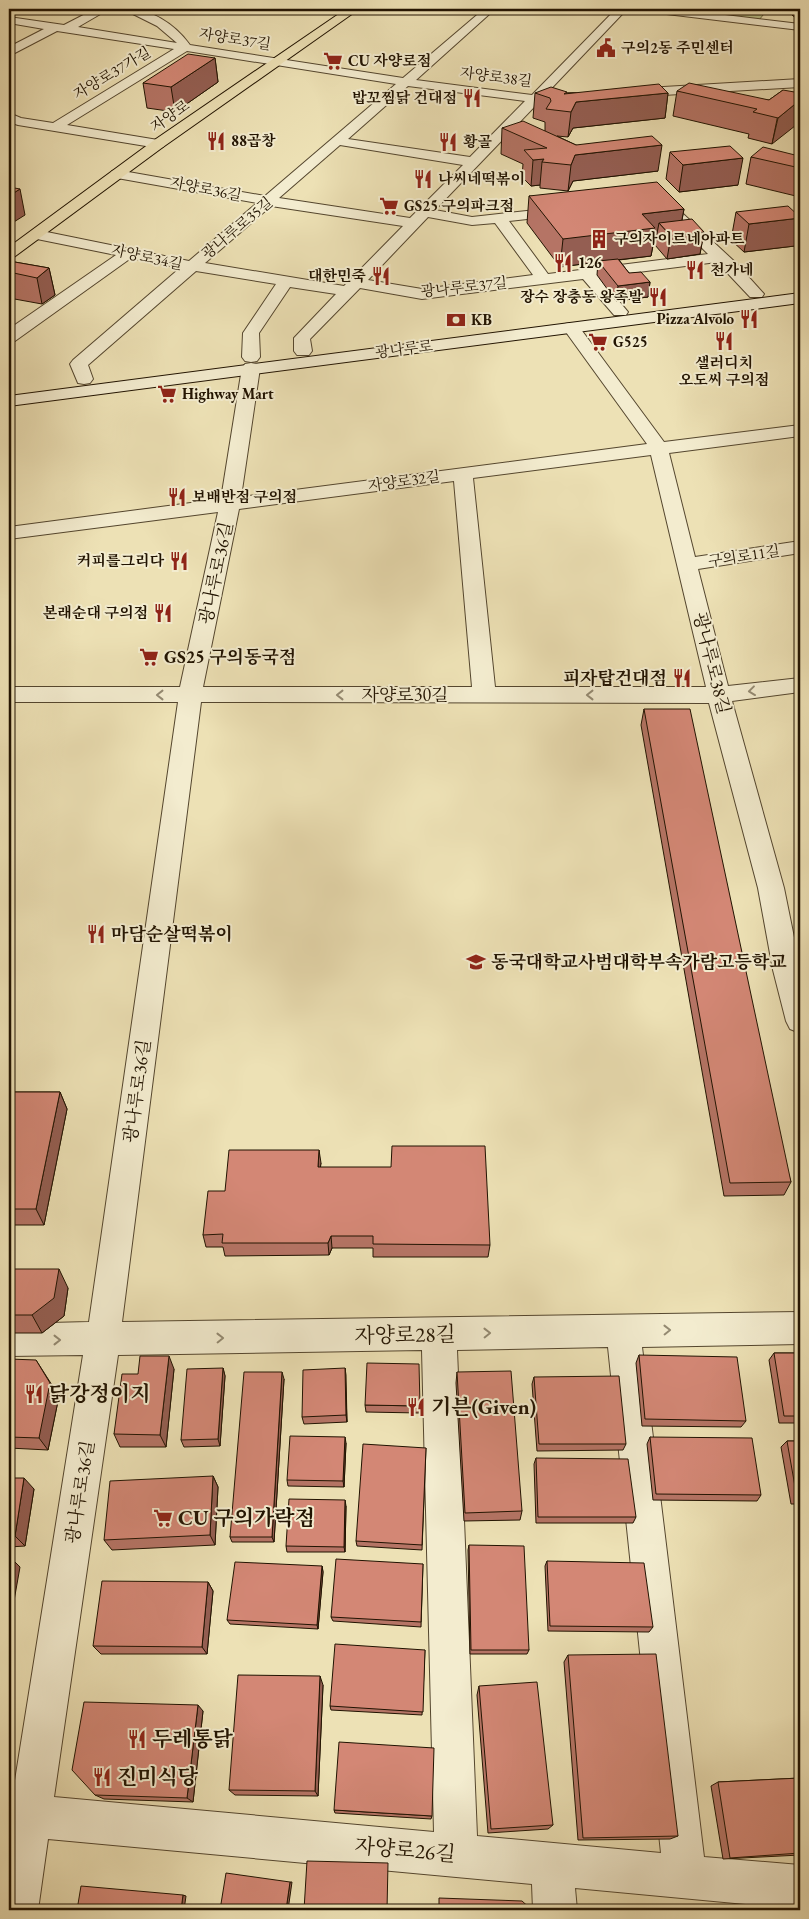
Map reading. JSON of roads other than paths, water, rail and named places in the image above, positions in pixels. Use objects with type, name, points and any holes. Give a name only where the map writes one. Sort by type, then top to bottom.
[{"type":"main road","name":"자양로","points":[[9,254],[158,144],[353,9]]},
{"type":"street","points":[[9,52],[104,9]]},
{"type":"street","name":"자양로37길","points":[[129,9],[150,17],[180,36],[186,47]]},
{"type":"street","points":[[118,36],[163,9]]},
{"type":"street","name":"광나루로35길","points":[[84,379],[79,364],[490,9]]},
{"type":"street","points":[[302,351],[302,338],[622,9]]},
{"type":"street","points":[[650,9],[800,27]]},
{"type":"street","points":[[9,19],[21,12]]},
{"type":"street","name":"자양로37길","points":[[9,19],[279,62]]},
{"type":"street","name":"자양로37가길","points":[[55,127],[186,47]]},
{"type":"street","name":"자양로38길","points":[[279,62],[406,82],[535,98],[584,96]]},
{"type":"street","points":[[613,94],[800,83]]},
{"type":"street","points":[[9,117],[55,127],[158,144]]},
{"type":"street","points":[[338,141],[473,162]]},
{"type":"street","name":"자양로36길","points":[[117,174],[270,201],[419,218]]},
{"type":"street","points":[[666,206],[720,256],[756,294]]},
{"type":"street","points":[[419,218],[472,221],[575,210]]},
{"type":"street","points":[[500,219],[544,279]]},
{"type":"street","name":"자양로34길","points":[[37,234],[192,266],[286,281],[351,287]]},
{"type":"street","points":[[9,337],[129,253]]},
{"type":"street","name":"광나루로37길","points":[[351,287],[422,294],[720,256]]},
{"type":"street","points":[[587,273],[620,312]]},
{"type":"street","points":[[251,363],[251,333],[286,281]]},
{"type":"street","name":"광나루로","points":[[9,401],[251,363],[302,351],[800,288]]},
{"type":"street","name":"광나루로","points":[[9,388],[571,328],[800,298]]},
{"type":"street","name":"광나루로38길","points":[[571,328],[658,447],[719,695],[771,888],[787,970],[800,1021]]},
{"type":"street","name":"광나루로36길","points":[[16,1910],[20,1815],[103,1340],[190,695],[230,504],[251,363]]},
{"type":"street","name":"자양로32길","points":[[9,533],[800,430]]},
{"type":"street","points":[[463,473],[484,695]]},
{"type":"street","name":"구의로11길","points":[[687,565],[800,547]]},
{"type":"street","name":"자양로30길","points":[[9,694],[719,695],[800,685]]},
{"type":"street","name":"자양로28길","points":[[9,1340],[800,1328]]},
{"type":"street","points":[[623,1331],[685,1876]]},
{"type":"street","points":[[440,1334],[456,1855]]},
{"type":"street","name":"자양로26길","points":[[20,1815],[800,1887]]},
{"type":"street","points":[[552,1864],[555,1910]]},
{"type":"place","name":"구의2동 주민센터","points":[[606,48]]},
{"type":"place","name":"CU 자양로점","points":[[333,61]]},
{"type":"place","name":"밥꼬찜닭 건대점","points":[[472,98]]},
{"type":"place","name":"88곱창","points":[[216,141]]},
{"type":"place","name":"황골","points":[[448,142]]},
{"type":"place","name":"나씨네떡볶이","points":[[423,179]]},
{"type":"place","name":"GS25 구의파크점","points":[[389,206]]},
{"type":"place","name":"구의자이르네아파트","points":[[599,239]]},
{"type":"place","name":"126","points":[[563,263]]},
{"type":"place","name":"천가네","points":[[695,270]]},
{"type":"place","name":"대한민죽","points":[[381,276]]},
{"type":"place","name":"장수 장충동 왕족발","points":[[658,297]]},
{"type":"place","name":"Pizza Alvolo","points":[[749,319]]},
{"type":"place","name":"KB","points":[[456,320]]},
{"type":"place","name":"샐러디치 오도씨 구의점","points":[[724,341]]},
{"type":"place","name":"G525","points":[[598,342]]},
{"type":"place","name":"Highway Mart","points":[[167,394]]},
{"type":"place","name":"보배반점 구의점","points":[[177,497]]},
{"type":"place","name":"커피를그리다","points":[[179,561]]},
{"type":"place","name":"본래순대 구의점","points":[[163,613]]},
{"type":"place","name":"GS25 구의동국점","points":[[149,657]]},
{"type":"place","name":"피자탑건대점","points":[[682,678]]},
{"type":"place","name":"마담순살떡볶이","points":[[96,934]]},
{"type":"place","name":"동국대학교사범대학부속가람고등학교","points":[[476,962]]},
{"type":"place","name":"닭강정이지","points":[[34,1394]]},
{"type":"place","name":"기븐(Given)","points":[[416,1407]]},
{"type":"place","name":"CU 구의가락점","points":[[163,1518]]},
{"type":"place","name":"두레통닭","points":[[137,1739]]},
{"type":"place","name":"진미식당","points":[[102,1777]]}]
